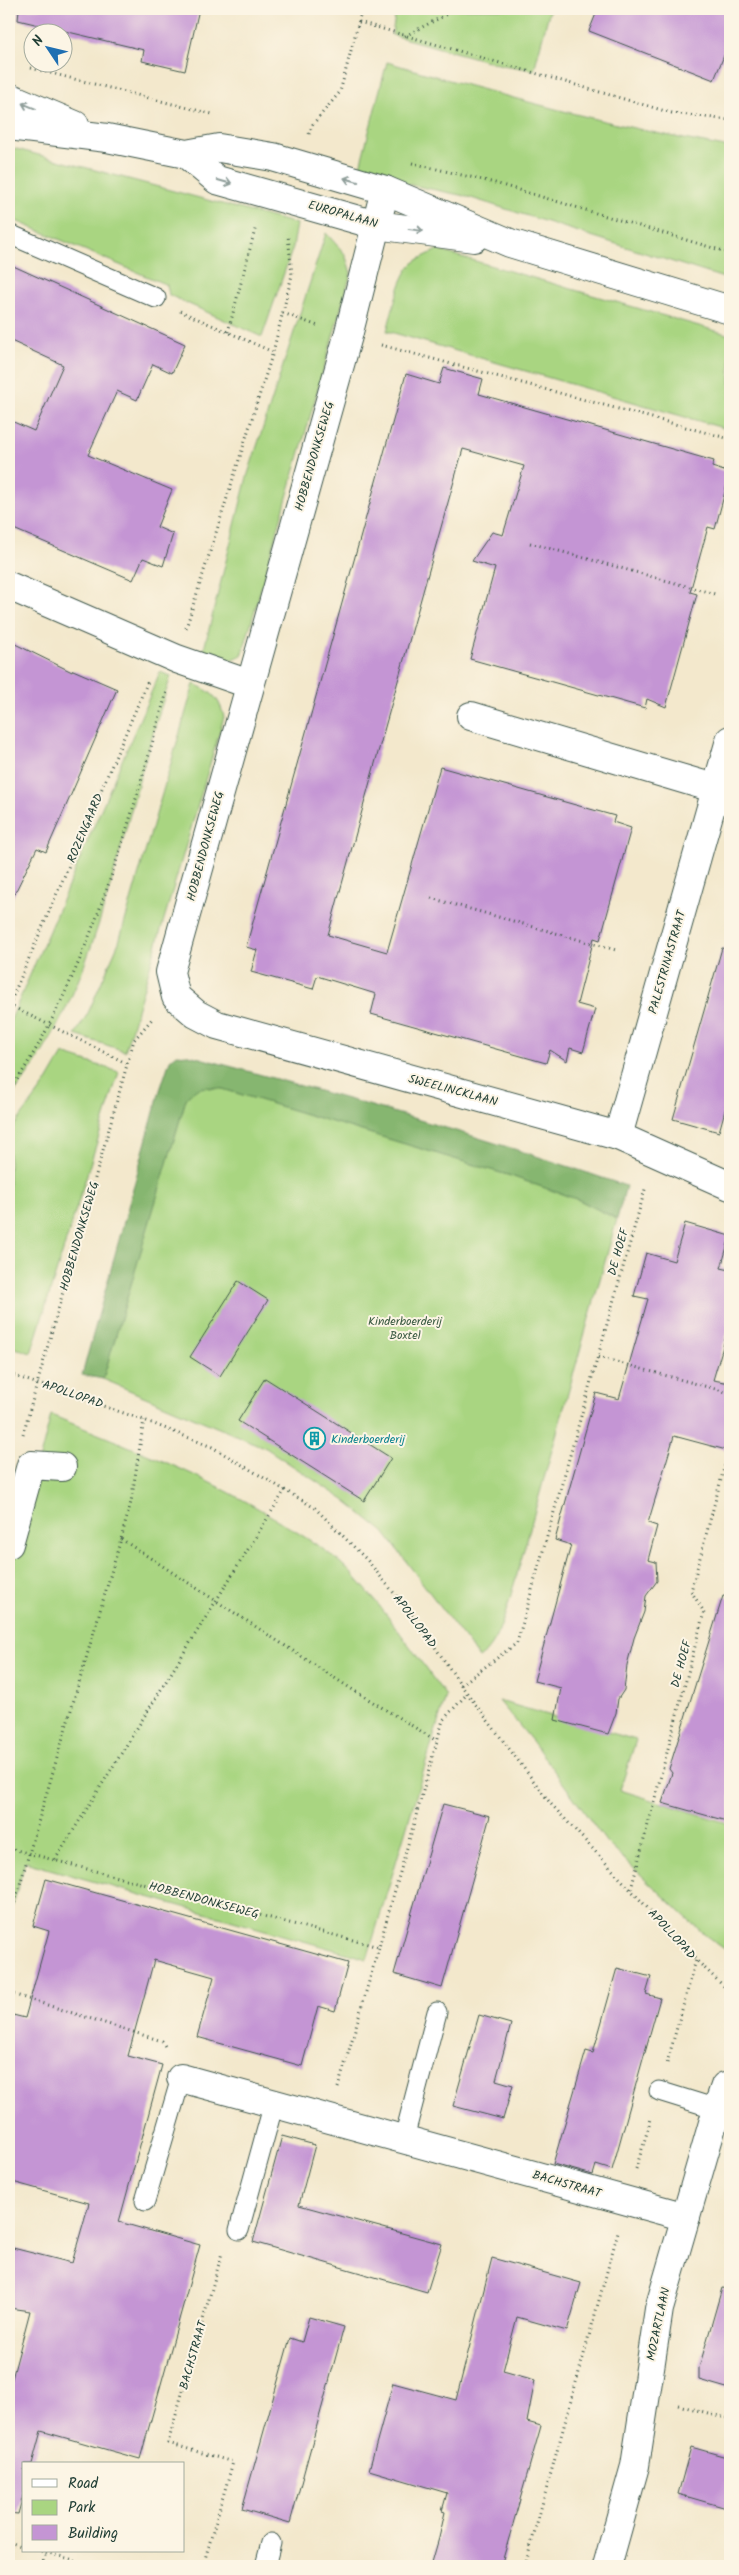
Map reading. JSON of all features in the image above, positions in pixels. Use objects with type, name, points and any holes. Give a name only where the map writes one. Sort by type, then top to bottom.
[{"type":"street","name":"EUROPALAAN","points":[[9,97],[107,138]]},
{"type":"street","name":"EUROPALAAN","points":[[9,126],[107,138],[186,154],[219,148],[273,157],[385,190],[510,243],[730,310]]},
{"type":"street","name":"EUROPALAAN","points":[[186,154],[217,180],[376,225],[510,243]]},
{"type":"street","name":"HOBBENDONKSEWEG","points":[[176,997],[170,972],[249,684],[348,336],[385,190]]},
{"type":"street","points":[[9,586],[161,652],[249,684]]},
{"type":"street","points":[[471,716],[716,789]]},
{"type":"street","name":"PALESTRINASTRAAT","points":[[618,1136],[730,740]]},
{"type":"street","name":"SWEELINCKLAAN","points":[[176,997],[196,1014],[217,1025],[618,1136],[656,1151],[730,1186]]},
{"type":"street","points":[[9,1544],[13,1514],[31,1465],[62,1468]]},
{"type":"street","name":"BACHSTRAAT","points":[[181,2078],[329,2117],[686,2217]]},
{"type":"street","name":"MOZARTLAAN","points":[[607,2566],[634,2466],[659,2308],[724,2094]]},
{"type":"lane","points":[[9,234],[156,298]]},
{"type":"lane","points":[[404,2138],[437,2012]]},
{"type":"lane","points":[[146,2201],[181,2078]]},
{"type":"lane","points":[[659,2091],[724,2094]]},
{"type":"lane","points":[[239,2230],[274,2103]]},
{"type":"lane","points":[[265,2566],[271,2543]]},
{"type":"path","points":[[300,166],[313,124],[340,92],[362,9]]},
{"type":"path","points":[[405,36],[457,9]]},
{"type":"path","points":[[359,22],[672,113],[730,120]]},
{"type":"path","points":[[228,332],[258,217]]},
{"type":"path","points":[[156,298],[159,302],[273,352]]},
{"type":"path","points":[[283,313],[348,336],[730,440]]},
{"type":"path","points":[[530,543],[715,594]]},
{"type":"path","name":"ROZENGAARD","points":[[128,1064],[49,1023],[9,1005],[161,652]]},
{"type":"path","points":[[431,898],[616,950]]},
{"type":"path","name":"HOBBENDONKSEWEG","points":[[22,1438],[134,1040],[176,997]]},
{"type":"path","name":"DE HOEF","points":[[461,1685],[517,1643],[656,1151]]},
{"type":"path","points":[[598,1356],[730,1393]]},
{"type":"path","name":"APOLLOPAD","points":[[9,1374],[38,1382],[144,1420],[212,1447],[315,1508],[367,1560],[420,1625],[467,1694],[551,1804],[696,1960],[730,1992]]},
{"type":"path","points":[[9,1922],[122,1539],[131,1502],[144,1420]]},
{"type":"path","name":"DE HOEF","points":[[630,1890],[704,1612],[692,1591],[730,1446]]},
{"type":"path","points":[[55,1860],[285,1490]]},
{"type":"path","points":[[122,1539],[350,1688],[437,1741]]},
{"type":"path","points":[[329,2117],[443,1720],[467,1694]]},
{"type":"path","name":"HOBBENDONKSEWEG","points":[[9,1848],[379,1947]]},
{"type":"path","points":[[525,2566],[626,2201],[696,1960]]},
{"type":"path","points":[[9,1993],[162,2041],[181,2078]]},
{"type":"path","name":"BACHSTRAAT","points":[[203,2566],[232,2462],[168,2443],[224,2248],[239,2230]]},
{"type":"path","points":[[646,2397],[730,2419]]},
{"type":"path","points":[[9,2542],[22,2545]]},
{"type":"path","points":[[42,2566],[43,2552],[96,2566]]},
{"type":"green space","points":[[396,9],[550,9],[534,70],[502,65],[392,35]]},
{"type":"green space","points":[[387,62],[557,110],[730,148],[730,280],[465,196],[358,174]]},
{"type":"green space","points":[[9,147],[297,224],[293,247],[262,337],[169,295],[167,285],[9,218]]},
{"type":"green space","points":[[326,233],[345,254],[351,273],[242,655],[222,660],[202,657],[247,477]]},
{"type":"green space","points":[[437,250],[730,335],[730,430],[387,331],[396,296],[407,270],[421,258]]},
{"type":"green space","points":[[160,672],[171,676],[144,762],[98,927],[85,964],[53,1034],[33,1068],[9,1099],[9,1024]]},
{"type":"green space","points":[[194,684],[214,696],[220,705],[224,717],[125,1051],[75,1035],[88,1013],[119,942]]},
{"type":"green space","points":[[63,1054],[119,1072],[31,1353],[9,1346],[9,1133],[46,1083]]},
{"type":"green space","points":[[177,1054],[189,1055],[409,1117],[518,1150],[626,1186],[617,1219],[579,1200],[511,1176],[223,1089],[207,1087],[199,1089],[186,1099],[103,1379],[82,1375],[160,1090],[170,1060]]},
{"type":"green space","name":"Kinderboerderij Boxtel","points":[[202,1087],[223,1089],[511,1176],[579,1200],[617,1219],[507,1610],[493,1642],[479,1658],[384,1532],[344,1500],[266,1448],[103,1379],[186,1099],[194,1089]]},
{"type":"green space","points":[[51,1415],[201,1478],[259,1509],[305,1537],[339,1561],[390,1620],[446,1696],[367,1959],[25,1862],[9,1919],[9,1577]]},
{"type":"green space","points":[[499,1701],[636,1740],[620,1790],[730,1824],[730,1953],[705,1935],[607,1843],[533,1742]]},
{"type":"building","points":[[19,9],[199,9],[185,71],[142,61],[144,50],[72,33],[72,22],[26,22],[18,20]]},
{"type":"building","points":[[598,9],[730,9],[730,41],[714,80],[589,31]]},
{"type":"building","points":[[9,264],[185,344],[172,373],[153,364],[137,400],[117,391],[88,455],[172,490],[157,527],[173,534],[163,566],[143,558],[133,580],[9,527],[9,420],[34,431],[63,365],[9,340]]},
{"type":"building","points":[[444,368],[483,379],[479,394],[714,461],[712,467],[730,473],[715,529],[708,527],[690,592],[697,594],[666,707],[647,699],[645,708],[470,659],[495,568],[472,561],[492,532],[503,535],[524,466],[463,449],[385,727],[328,935],[387,952],[440,767],[615,816],[613,822],[631,828],[600,940],[594,938],[577,1004],[595,1009],[583,1052],[570,1048],[567,1061],[550,1050],[546,1063],[371,1014],[376,994],[317,976],[313,989],[251,972],[257,950],[246,947],[406,374],[439,384]]},
{"type":"building","points":[[9,641],[72,672],[73,670],[117,689],[46,852],[37,848],[9,905]]},
{"type":"building","points":[[722,948],[730,949],[730,1092],[719,1132],[673,1119]]},
{"type":"building","points":[[685,1223],[730,1236],[721,1268],[730,1270],[730,1323],[713,1380],[730,1383],[730,1451],[674,1436],[648,1523],[657,1526],[648,1560],[656,1562],[657,1581],[646,1596],[644,1612],[634,1638],[627,1665],[624,1690],[618,1699],[616,1713],[608,1734],[555,1720],[561,1688],[534,1681],[571,1545],[555,1540],[596,1393],[619,1399],[648,1299],[634,1296],[646,1253],[674,1261]]},
{"type":"building","points":[[238,1281],[268,1300],[220,1376],[190,1357]]},
{"type":"building","name":"Kinderboerderij","points":[[265,1378],[391,1458],[364,1501],[238,1421]]},
{"type":"building","points":[[723,1596],[730,1597],[730,1822],[662,1803],[672,1773],[669,1769]]},
{"type":"building","points":[[443,1804],[490,1816],[442,1988],[394,1974]]},
{"type":"building","points":[[46,1879],[348,1963],[335,2011],[318,2006],[302,2066],[197,2037],[214,1977],[154,1960],[128,2056],[162,2065],[119,2222],[200,2245],[140,2459],[41,2431],[33,2462],[22,2462],[22,2499],[18,2514],[9,2513],[9,2390],[30,2311],[9,2308],[9,2247],[72,2263],[89,2203],[9,2181],[9,2014],[25,2018],[49,1931],[33,1926]]},
{"type":"building","points":[[617,1968],[651,1977],[646,1994],[660,1998],[612,2170],[596,2165],[593,2175],[553,2164],[586,2051],[593,2053]]},
{"type":"building","points":[[479,2015],[511,2024],[496,2080],[513,2085],[503,2119],[453,2106]]},
{"type":"building","points":[[282,2136],[315,2145],[299,2205],[442,2244],[427,2292],[253,2242]]},
{"type":"building","points":[[492,2258],[581,2283],[567,2331],[517,2317],[503,2371],[535,2380],[527,2422],[541,2426],[501,2566],[431,2566],[445,2512],[442,2511],[447,2493],[369,2470],[393,2383],[456,2400]]},
{"type":"building","points":[[722,2288],[730,2289],[730,2389],[699,2380],[699,2368]]},
{"type":"building","points":[[309,2317],[344,2327],[290,2523],[242,2509],[290,2338],[302,2342]]},
{"type":"building","points":[[691,2447],[730,2458],[730,2509],[678,2494]]},
{"type":"place","name":"Kinderboerderij","points":[[315,1439]]}]
